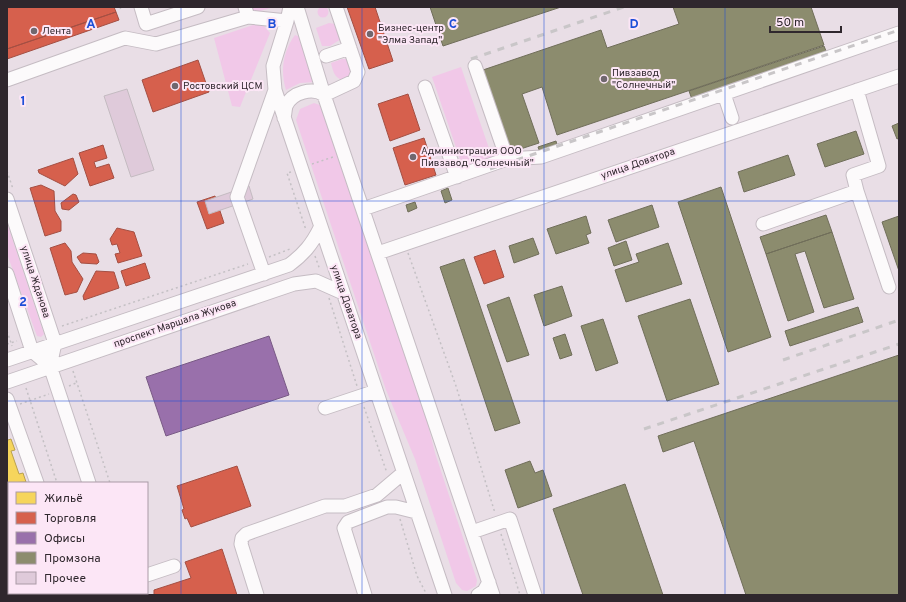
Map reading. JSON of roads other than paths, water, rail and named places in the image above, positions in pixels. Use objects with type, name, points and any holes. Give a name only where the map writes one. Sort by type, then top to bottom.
[{"type":"street","points":[[140,7],[146,24],[198,7]]},
{"type":"street","name":"улица Доватора","points":[[290,7],[273,66],[275,90],[416,512],[446,595]]},
{"type":"street","points":[[297,7],[324,95],[493,595]]},
{"type":"street","points":[[324,95],[354,81],[358,72],[336,7]]},
{"type":"street","points":[[7,80],[125,38],[156,44],[246,12],[287,21]]},
{"type":"street","points":[[363,208],[507,159],[540,157],[899,33]]},
{"type":"street","points":[[326,56],[350,48]]},
{"type":"street","points":[[475,66],[507,159]]},
{"type":"street","name":"улица Доватора","points":[[378,253],[899,76]]},
{"type":"street","points":[[425,87],[457,177]]},
{"type":"street","points":[[264,274],[237,197],[275,90]]},
{"type":"street","points":[[857,90],[879,166],[853,175],[889,287]]},
{"type":"street","points":[[284,118],[287,105],[296,96],[312,91],[319,92],[324,95]]},
{"type":"street","points":[[724,94],[732,118]]},
{"type":"street","points":[[763,224],[857,191]]},
{"type":"street","name":"улица Жданова","points":[[7,199],[55,343]]},
{"type":"street","name":"проспект Маршала Жукова","points":[[11,359],[290,265],[303,255],[311,245],[320,228]]},
{"type":"street","points":[[7,274],[32,351],[50,366],[89,482]]},
{"type":"street","name":"проспект Маршала Жукова","points":[[7,382],[50,366],[294,284],[316,282],[325,284],[343,292]]},
{"type":"street","points":[[50,366],[55,343]]},
{"type":"street","points":[[325,408],[376,391]]},
{"type":"street","points":[[9,403],[37,482]]},
{"type":"street","points":[[257,595],[242,544],[242,538],[246,534],[324,506],[344,506],[370,497],[385,490],[403,473]]},
{"type":"street","points":[[365,595],[344,528],[348,522],[356,518],[387,507],[396,507],[416,512]]},
{"type":"street","points":[[472,532],[510,519],[535,595]]},
{"type":"street","points":[[148,575],[174,566]]},
{"type":"street","points":[[478,595],[484,591],[488,582]]},
{"type":"railway","points":[[471,59],[624,7]]},
{"type":"railway","points":[[490,169],[899,30]]},
{"type":"railway","points":[[783,360],[899,320]]},
{"type":"railway","points":[[644,429],[899,344]]},
{"type":"place","name":"Лента","points":[[34,31]]},
{"type":"place","name":"Бизнес-центр \"Элма Запад\"","points":[[370,34]]},
{"type":"place","name":"Пивзавод \"Солнечный\"","points":[[604,79]]},
{"type":"place","name":"Ростовский ЦСМ","points":[[175,86]]},
{"type":"place","name":"Администрация ООО Пивзавод \"Солнечный\"","points":[[413,157]]}]
